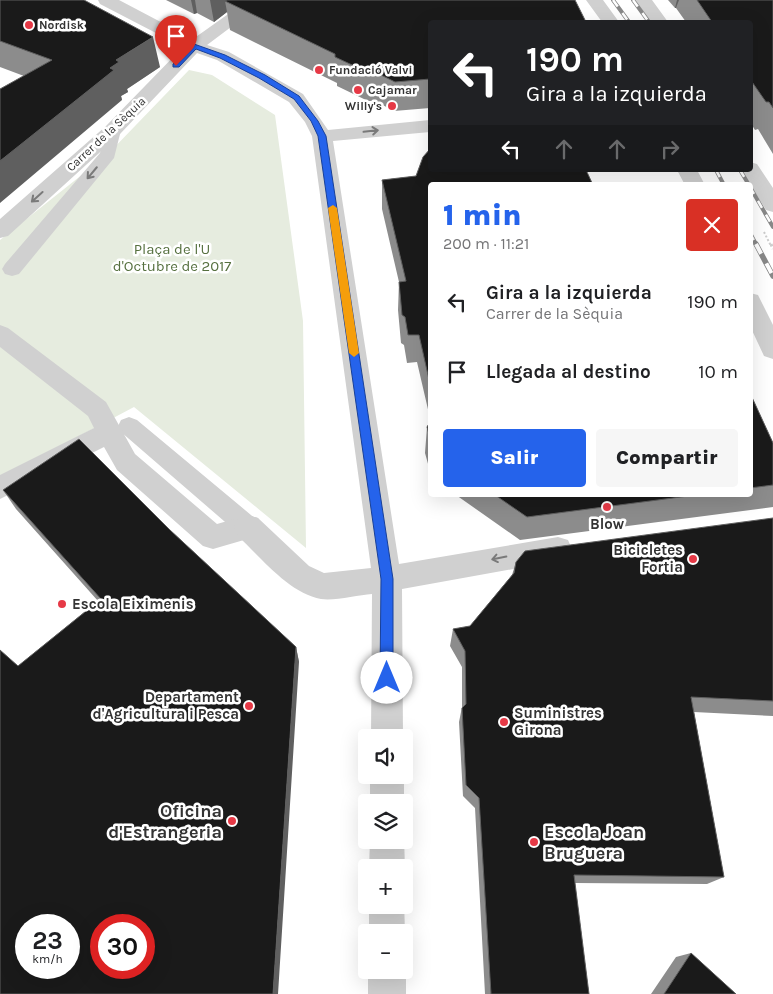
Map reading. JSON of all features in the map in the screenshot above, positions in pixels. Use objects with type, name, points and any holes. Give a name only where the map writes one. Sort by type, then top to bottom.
[{"type":"street","points":[[106,0],[194,46],[223,56],[296,98],[314,121],[322,136],[387,579],[387,729]]},
{"type":"street","name":"Carrer de la Sèquia","points":[[0,231],[113,130],[194,46],[259,0]]},
{"type":"street","points":[[594,0],[609,20]]},
{"type":"street","points":[[643,0],[658,20]]},
{"type":"street","points":[[322,136],[428,126]]},
{"type":"street","points":[[752,172],[773,205]]},
{"type":"street","points":[[753,307],[773,350]]},
{"type":"street","points":[[0,334],[97,409],[119,429],[126,462],[213,537],[248,527],[299,575],[322,586],[387,579],[512,556],[580,547]]},
{"type":"street","points":[[0,488],[119,429]]},
{"type":"street","points":[[387,979],[387,994]]},
{"type":"lane","points":[[12,269],[108,154],[113,130]]},
{"type":"green space","name":"Plaça de l'U d'Octubre de 2017","points":[[189,70],[212,75],[275,115],[303,321],[306,548],[134,407],[0,478],[0,240],[108,154]]},
{"type":"building","points":[[0,0],[84,0],[153,37],[116,60],[119,62],[110,68],[114,70],[0,161],[0,89],[52,60],[0,41]]},
{"type":"building","points":[[575,0],[585,20],[428,20],[428,79],[395,82],[375,72],[367,72],[335,57],[335,54],[225,1]]},
{"type":"building","points":[[697,0],[773,0],[773,108],[769,102],[766,102],[753,83],[753,20],[711,20]]},
{"type":"building","points":[[428,151],[428,172],[587,172],[592,182],[428,182],[428,375],[419,335],[408,335],[405,317],[402,315],[399,282],[406,281],[382,180],[416,176],[423,157]]},
{"type":"building","points":[[753,400],[773,443],[773,485],[753,488]]},
{"type":"building","points":[[79,439],[170,530],[296,647],[273,994],[0,994],[0,650],[18,666],[101,599],[3,490]]},
{"type":"building","points":[[498,497],[681,497],[527,517]]},
{"type":"building","points":[[773,518],[773,701],[691,697],[724,877],[574,875],[589,994],[491,994],[479,798],[466,785],[462,708],[466,704],[465,651],[453,629],[470,626],[514,573],[516,562],[525,551]]},
{"type":"building","points":[[691,953],[736,994],[664,994]]},
{"type":"railway","points":[[613,0],[628,20]]},
{"type":"railway","points":[[633,0],[648,20]]},
{"type":"railway","points":[[717,172],[722,182]]},
{"type":"railway","points":[[741,172],[747,182]]},
{"type":"railway","points":[[753,192],[773,227]]},
{"type":"railway","points":[[753,239],[757,246]]},
{"type":"railway","points":[[756,244],[773,276]]},
{"type":"slow traffic","points":[[333,208],[354,353]]},
{"type":"place","name":"Nordisk","points":[[29,25]]},
{"type":"place","name":"Fundació Valvi","points":[[319,70]]},
{"type":"place","name":"Cajamar","points":[[358,90]]},
{"type":"place","name":"Willy's","points":[[392,106]]},
{"type":"place","name":"Blow","points":[[607,507]]},
{"type":"place","name":"Bicicletes Fortia","points":[[693,559]]},
{"type":"place","name":"Escola Eiximenis","points":[[62,604]]},
{"type":"place","name":"Departament d'Agricultura i Pesca","points":[[249,706]]},
{"type":"place","name":"Suministres Girona","points":[[504,722]]},
{"type":"place","name":"Oficina d'Estrangeria","points":[[232,821]]},
{"type":"place","name":"Escola Joan Bruguera","points":[[534,842]]},
{"type":"route","points":[[176,66],[194,46],[223,56],[296,98],[314,121],[322,136],[387,579],[387,678]]}]
